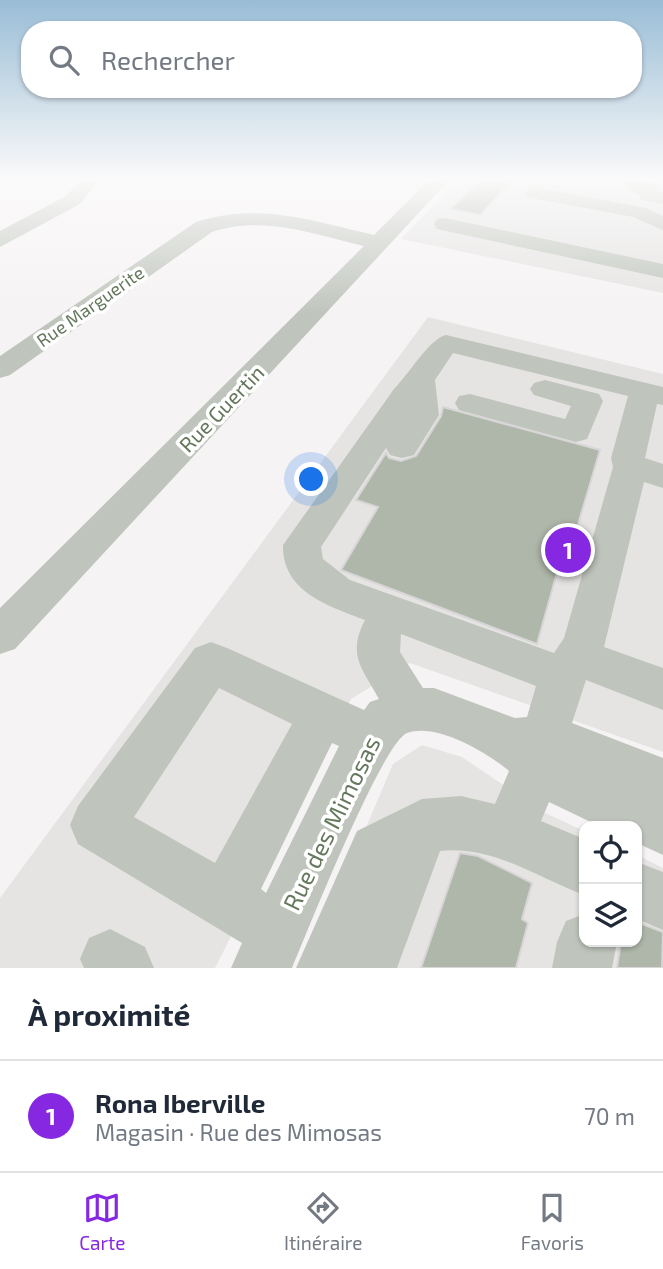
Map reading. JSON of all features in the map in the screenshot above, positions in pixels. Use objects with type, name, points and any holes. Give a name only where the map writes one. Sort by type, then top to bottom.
[{"type":"street","points":[[0,240],[29,223]]},
{"type":"street","name":"Rue Marguerite","points":[[0,369],[212,223]]},
{"type":"street","name":"Rue Marguerite","points":[[288,223],[380,243]]},
{"type":"street","name":"Rue Guertin","points":[[0,636],[399,223]]},
{"type":"street","points":[[499,244],[513,223]]},
{"type":"street","points":[[445,224],[499,244],[663,271]]},
{"type":"street","points":[[582,418],[576,432],[480,387],[446,343],[420,380],[405,395],[302,545],[304,564],[318,580],[336,592],[390,611],[570,666],[663,689]]},
{"type":"street","points":[[402,447],[422,415],[420,380]]},
{"type":"street","points":[[480,387],[654,394],[628,458],[647,471],[585,642],[529,747],[531,783],[509,834]]},
{"type":"street","points":[[390,611],[376,647],[391,724]]},
{"type":"street","points":[[270,949],[225,901],[97,825],[211,662],[322,715],[391,724],[434,710],[529,747],[577,747],[663,782]]},
{"type":"street","points":[[225,901],[322,715]]},
{"type":"street","name":"Rue des Mimosas","points":[[270,949],[391,724]]},
{"type":"street","points":[[529,747],[569,786],[663,828]]},
{"type":"street","points":[[326,968],[376,850],[422,826],[461,822],[509,834],[579,865]]},
{"type":"street","points":[[367,968],[422,826]]},
{"type":"street","points":[[642,892],[663,901]]},
{"type":"street","points":[[582,968],[586,947]]},
{"type":"shaded area","points":[[416,223],[663,223],[663,293],[401,239]]},
{"type":"shaded area","points":[[428,317],[663,374],[663,752],[410,663],[351,699],[215,968],[0,968],[0,898]]},
{"type":"shaded area","points":[[422,745],[462,757],[543,812],[579,829],[579,947],[642,947],[642,858],[663,868],[663,968],[306,968],[393,764]]},
{"type":"building","points":[[443,407],[600,450],[574,538],[589,542],[581,569],[560,562],[537,644],[341,570],[378,507],[356,500],[386,453],[389,458],[401,461],[416,456],[441,416]]},
{"type":"building","points":[[460,853],[478,856],[532,883],[522,919],[528,923],[516,968],[421,968]]},
{"type":"building","points":[[642,924],[663,932],[662,968],[617,968],[620,947],[642,947]]},
{"type":"place","name":"Rona Iberville","points":[[568,550]]}]
